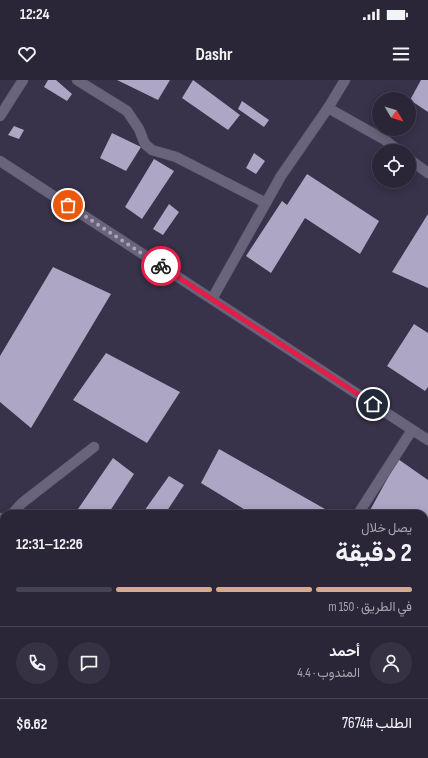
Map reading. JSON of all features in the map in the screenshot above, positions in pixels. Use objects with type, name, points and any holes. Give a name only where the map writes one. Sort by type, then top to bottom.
[{"type":"street","points":[[0,116],[23,80]]},
{"type":"street","points":[[77,80],[128,111],[145,144],[152,150],[176,157],[266,203]]},
{"type":"street","points":[[212,299],[281,176],[328,108],[345,80]]},
{"type":"street","points":[[328,108],[390,144]]},
{"type":"street","points":[[0,161],[428,440]]},
{"type":"street","points":[[416,164],[428,173]]},
{"type":"street","points":[[361,510],[412,430]]},
{"type":"street","points":[[16,510],[22,503],[94,447]]},
{"type":"building","points":[[48,80],[56,80],[72,94],[67,101],[44,87]]},
{"type":"building","points":[[117,80],[170,80],[158,100]]},
{"type":"building","points":[[193,80],[240,115],[228,130],[182,98]]},
{"type":"building","points":[[421,80],[428,80],[428,112],[416,104],[416,92],[414,92]]},
{"type":"building","points":[[242,101],[269,120],[264,127],[238,109]]},
{"type":"building","points":[[14,126],[24,130],[19,139],[8,135]]},
{"type":"building","points":[[112,133],[141,147],[126,171],[100,158]]},
{"type":"building","points":[[254,153],[265,161],[256,174],[246,168]]},
{"type":"building","points":[[154,159],[174,171],[142,219],[125,207]]},
{"type":"building","points":[[307,174],[379,221],[360,254],[305,218],[271,273],[246,256],[282,201],[287,205]]},
{"type":"building","points":[[169,204],[179,212],[163,235],[153,229]]},
{"type":"building","points":[[428,214],[428,288],[392,272]]},
{"type":"building","points":[[53,267],[111,294],[31,428],[0,402],[0,356]]},
{"type":"building","points":[[414,324],[428,333],[428,387],[425,391],[387,366]]},
{"type":"building","points":[[106,353],[180,392],[147,443],[73,400]]},
{"type":"building","points":[[219,449],[325,509],[245,510],[201,483]]},
{"type":"building","points":[[113,458],[134,474],[111,510],[78,509]]},
{"type":"building","points":[[398,459],[428,480],[428,510],[370,510]]},
{"type":"building","points":[[169,476],[184,485],[168,510],[145,510]]},
{"type":"way so far","points":[[68,205],[161,266]]},
{"type":"route","points":[[161,266],[254,328],[373,404]]}]
